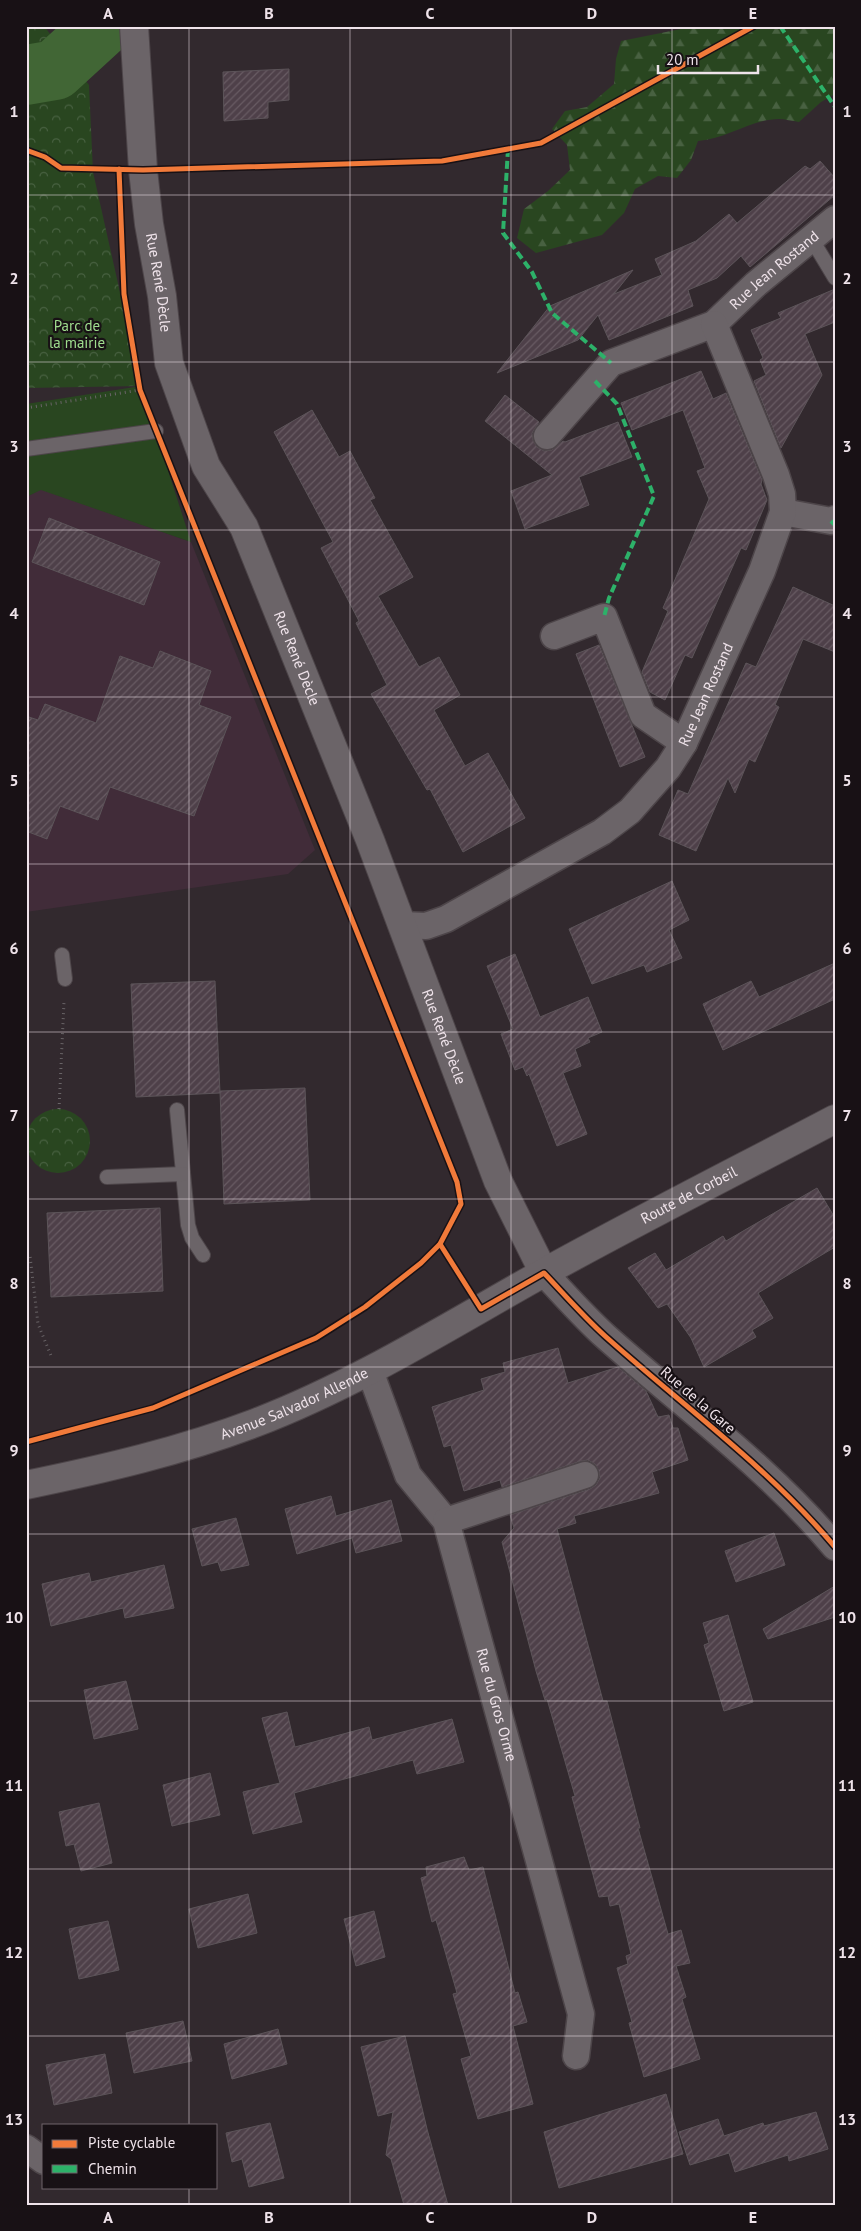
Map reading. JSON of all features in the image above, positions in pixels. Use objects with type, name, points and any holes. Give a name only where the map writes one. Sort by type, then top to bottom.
[{"type":"street","name":"Rue René Dècle","points":[[134,26],[138,103],[149,224],[162,296],[169,363],[206,466],[244,526],[370,840],[498,1181],[544,1273]]},
{"type":"street","name":"Rue Jean Rostand","points":[[547,436],[611,363],[714,324],[756,284],[835,219]]},
{"type":"street","name":"Rue Jean Rostand","points":[[402,925],[426,926],[446,919],[602,832],[630,812],[653,788],[684,743],[762,572],[783,512],[782,494],[776,475],[714,324]]},
{"type":"street","points":[[783,512],[831,521],[835,519]]},
{"type":"street","points":[[554,636],[604,617],[643,715],[684,743]]},
{"type":"street","name":"Route de Corbeil","points":[[544,1273],[835,1119]]},
{"type":"street","name":"Avenue Salvador Allende","points":[[26,1485],[98,1470],[174,1450],[256,1423],[370,1371],[544,1273]]},
{"type":"street","name":"Rue de la Gare","points":[[544,1273],[603,1334],[768,1477],[818,1527],[835,1547]]},
{"type":"street","name":"Rue du Gros Orme","points":[[370,1371],[408,1476],[446,1522],[581,2014],[576,2056]]},
{"type":"street","points":[[446,1522],[586,1475]]},
{"type":"street","points":[[26,2148],[42,2160]]},
{"type":"lane","points":[[811,238],[835,278]]},
{"type":"lane","points":[[26,449],[156,431]]},
{"type":"lane","points":[[62,955],[66,979]]},
{"type":"lane","points":[[178,1110],[188,1225],[194,1243],[203,1255]]},
{"type":"lane","points":[[107,1176],[184,1174]]},
{"type":"path","points":[[26,408],[140,390]]},
{"type":"path","points":[[59,1109],[66,979]]},
{"type":"path","points":[[26,1256],[30,1256],[38,1324],[52,1358]]},
{"type":"shaded area","points":[[41,489],[191,542],[315,850],[288,874],[26,912],[26,497]]},
{"type":"green space","name":"Parc de la mairie","points":[[26,26],[44,26],[89,85],[93,172],[141,386],[26,388]]},
{"type":"green space","points":[[685,26],[835,26],[835,94],[821,102],[799,122],[781,119],[769,120],[749,125],[719,137],[698,141],[691,160],[677,178],[658,176],[635,189],[624,213],[602,235],[536,253],[517,238],[524,209],[548,191],[570,170],[567,145],[552,129],[565,111],[587,107],[614,84],[616,59],[621,41],[681,29]]},
{"type":"green space","points":[[141,386],[191,542],[41,490],[26,497],[26,404]]},
{"type":"green space","points":[[58,1109],[76,1114],[81,1118],[85,1123],[90,1141],[85,1159],[81,1164],[76,1168],[58,1173],[40,1168],[35,1164],[31,1159],[26,1141],[31,1123],[35,1118],[40,1114]]},
{"type":"building","points":[[289,69],[289,100],[268,102],[268,118],[224,121],[223,72]]},
{"type":"building","points":[[820,161],[835,178],[835,195],[750,267],[741,256],[717,278],[688,290],[693,306],[609,340],[598,315],[578,340],[497,373],[550,306],[633,270],[614,294],[662,275],[655,259],[696,241],[729,214],[737,223],[805,166],[810,169]]},
{"type":"building","points":[[835,289],[835,322],[805,334],[822,375],[781,448],[754,381],[766,375],[760,360],[763,358],[751,330],[781,318],[778,313]]},
{"type":"building","points":[[701,371],[713,399],[726,393],[762,480],[761,484],[767,500],[746,550],[741,548],[692,658],[685,655],[665,700],[650,692],[642,672],[668,611],[663,608],[709,499],[697,471],[705,468],[683,410],[632,430],[621,403]]},
{"type":"building","points":[[505,395],[539,422],[532,433],[533,440],[537,447],[544,451],[552,450],[563,441],[565,442],[618,422],[632,457],[579,477],[589,505],[525,529],[511,491],[552,475],[485,421]]},
{"type":"building","points":[[312,410],[339,457],[350,451],[375,498],[370,500],[413,577],[378,596],[419,667],[439,657],[460,695],[434,710],[465,766],[488,753],[525,818],[463,852],[430,789],[427,790],[371,694],[387,685],[356,623],[359,621],[321,548],[333,542],[274,432]]},
{"type":"building","points":[[49,518],[160,562],[144,605],[32,562]]},
{"type":"building","points":[[793,587],[835,606],[835,652],[803,639],[775,705],[779,707],[755,762],[749,759],[735,793],[728,778],[696,851],[659,835],[678,790],[688,794],[746,663],[756,667]]},
{"type":"building","points":[[599,645],[645,757],[620,767],[576,654]]},
{"type":"building","points":[[160,651],[211,671],[199,705],[231,717],[194,816],[110,787],[98,820],[60,806],[47,839],[26,831],[26,716],[38,720],[45,704],[96,723],[120,656],[153,668]]},
{"type":"building","points":[[672,881],[689,920],[669,930],[682,958],[647,972],[644,965],[592,984],[569,929]]},
{"type":"building","points":[[515,954],[540,1017],[588,997],[602,1032],[588,1038],[590,1042],[575,1049],[581,1066],[563,1073],[587,1134],[557,1146],[529,1074],[527,1076],[523,1067],[515,1070],[501,1034],[513,1029],[487,966]]},
{"type":"building","points":[[835,963],[835,999],[723,1050],[703,1004],[751,981],[759,997]]},
{"type":"building","points":[[215,981],[220,1093],[136,1097],[131,984]]},
{"type":"building","points":[[305,1088],[310,1200],[224,1204],[220,1091]]},
{"type":"building","points":[[817,1188],[835,1218],[835,1247],[758,1293],[773,1318],[752,1330],[756,1337],[704,1367],[691,1338],[667,1304],[658,1308],[628,1268],[655,1253],[666,1270],[723,1236],[726,1241]]},
{"type":"building","points":[[160,1208],[163,1291],[51,1297],[47,1213]]},
{"type":"building","points":[[558,1348],[568,1383],[618,1367],[646,1391],[658,1417],[669,1415],[673,1428],[678,1428],[688,1460],[652,1472],[659,1493],[574,1516],[576,1523],[557,1529],[603,1701],[607,1701],[640,1828],[638,1828],[668,1934],[681,1930],[690,1963],[676,1966],[686,1997],[682,1999],[700,2059],[644,2077],[629,2023],[632,2022],[617,1968],[628,1964],[626,1956],[631,1954],[619,1904],[610,1906],[608,1896],[599,1897],[572,1797],[575,1796],[547,1699],[545,1700],[536,1671],[502,1542],[514,1528],[510,1515],[590,1489],[596,1485],[600,1478],[599,1471],[595,1464],[588,1460],[581,1461],[502,1487],[500,1480],[464,1491],[451,1445],[444,1447],[432,1407],[484,1390],[481,1379],[505,1372],[503,1363]]},
{"type":"building","points":[[331,1496],[336,1516],[391,1500],[402,1541],[356,1553],[352,1538],[297,1554],[285,1509]]},
{"type":"building","points":[[236,1518],[249,1565],[221,1571],[218,1562],[202,1566],[192,1529]]},
{"type":"building","points":[[774,1533],[785,1565],[736,1582],[725,1551]]},
{"type":"building","points":[[164,1565],[174,1608],[125,1618],[123,1608],[51,1626],[42,1584],[89,1573],[91,1582]]},
{"type":"building","points":[[835,1586],[835,1617],[768,1639],[763,1629]]},
{"type":"building","points":[[728,1615],[753,1702],[724,1711],[704,1645],[709,1643],[703,1623]]},
{"type":"building","points":[[126,1681],[138,1729],[94,1739],[84,1690]]},
{"type":"building","points":[[287,1712],[295,1747],[369,1727],[372,1740],[452,1719],[464,1762],[417,1774],[413,1760],[294,1793],[302,1822],[253,1834],[243,1792],[280,1783],[262,1718]]},
{"type":"building","points":[[210,1773],[220,1815],[172,1826],[163,1785]]},
{"type":"building","points":[[99,1803],[112,1863],[81,1871],[74,1844],[66,1846],[59,1812]]},
{"type":"building","points":[[464,1857],[469,1870],[483,1867],[515,1993],[518,1992],[527,2022],[513,2026],[533,2104],[478,2119],[461,2059],[471,2056],[453,1994],[457,1993],[436,1920],[432,1922],[421,1878],[427,1876],[426,1867]]},
{"type":"building","points":[[248,1894],[257,1933],[198,1948],[189,1909]]},
{"type":"building","points":[[374,1911],[385,1957],[356,1966],[344,1919]]},
{"type":"building","points":[[108,1921],[119,1970],[79,1979],[69,1929]]},
{"type":"building","points":[[183,2021],[192,2061],[134,2073],[126,2033]]},
{"type":"building","points":[[278,2029],[287,2064],[232,2079],[224,2044]]},
{"type":"building","points":[[405,2036],[427,2129],[448,2205],[404,2205],[391,2159],[386,2155],[393,2112],[378,2116],[361,2047]]},
{"type":"building","points":[[105,2054],[112,2093],[54,2105],[46,2065]]},
{"type":"building","points":[[666,2094],[683,2154],[559,2188],[544,2132]]},
{"type":"building","points":[[816,2112],[828,2149],[789,2161],[788,2155],[735,2172],[729,2153],[690,2165],[679,2132],[718,2119],[724,2136],[763,2123],[764,2126]]},
{"type":"building","points":[[270,2123],[284,2178],[249,2187],[242,2159],[232,2162],[226,2133]]},
{"type":"waterway","points":[[26,75],[55,70],[103,26]]},
{"type":"marked path","points":[[780,26],[835,107]]},
{"type":"marked path","points":[[508,149],[503,233],[532,272],[552,313],[611,363]]},
{"type":"marked path","points":[[595,381],[617,404],[654,496],[609,598],[604,617]]},
{"type":"marked path","points":[[831,521],[835,525]]},
{"type":"cycle path","points":[[26,150],[45,157],[61,168],[143,170],[442,161],[541,143],[754,26]]},
{"type":"cycle path","points":[[26,1442],[153,1408],[316,1338],[365,1307],[421,1263],[440,1244],[461,1204],[457,1182],[140,390],[124,294],[119,169]]},
{"type":"cycle path","points":[[440,1244],[481,1309],[544,1273],[605,1336],[724,1437],[782,1490],[835,1547]]}]
